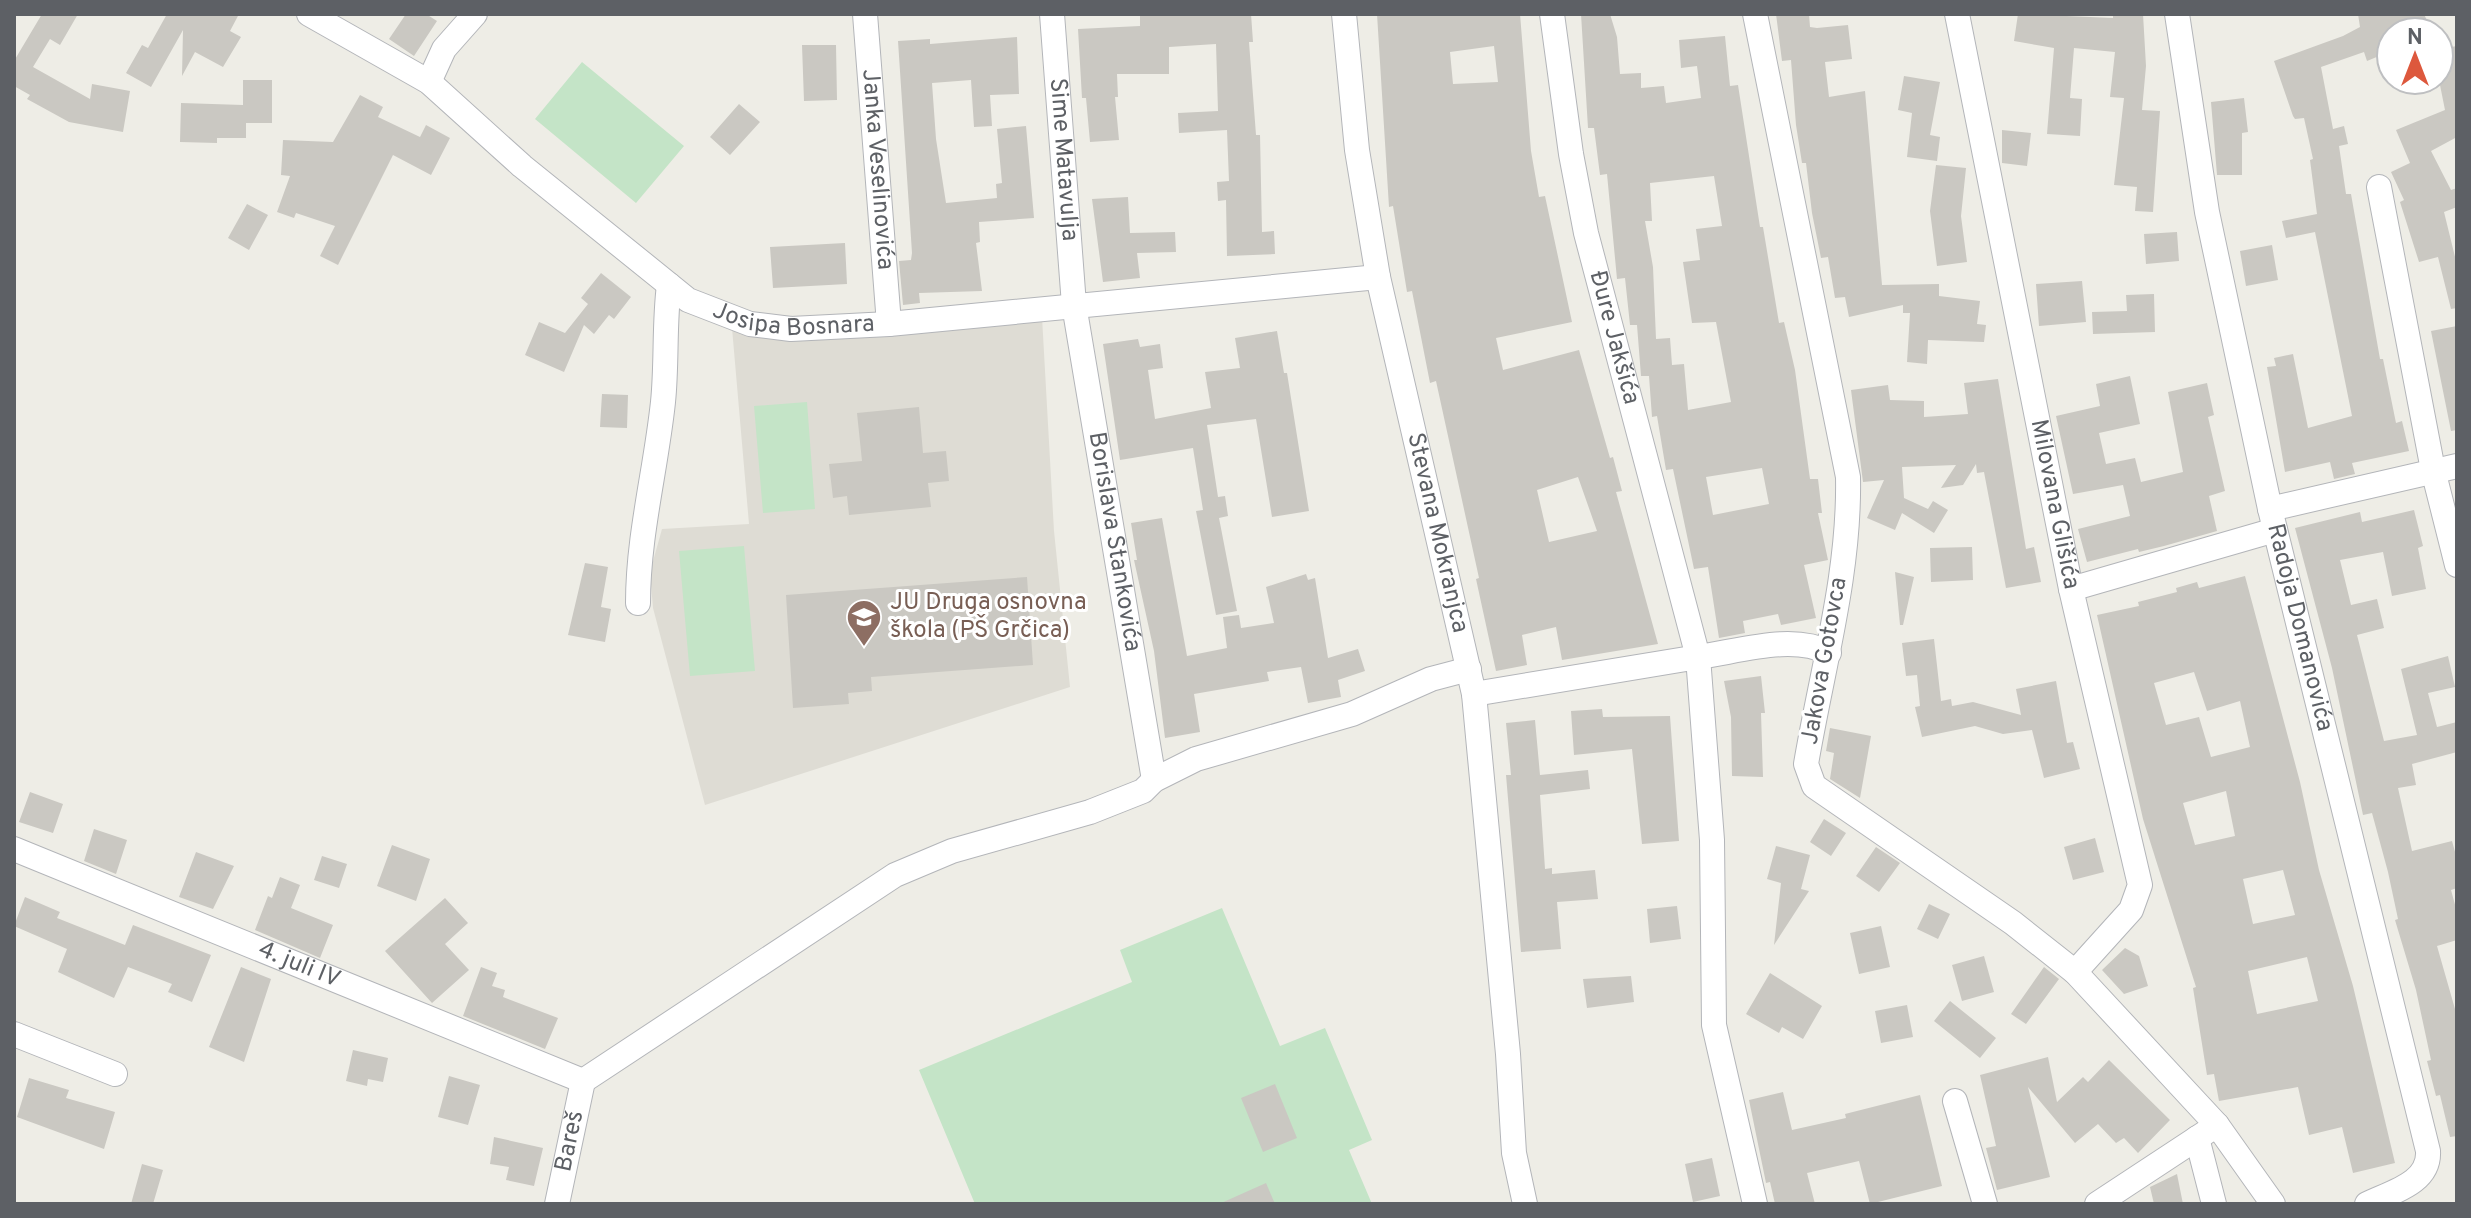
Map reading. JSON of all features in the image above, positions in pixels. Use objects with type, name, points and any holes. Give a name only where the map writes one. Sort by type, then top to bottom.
[{"type":"street","name":"Josipa Bosnara","points":[[309,14],[429,82],[522,166],[688,300],[750,324],[791,329],[889,324],[1378,277]]},
{"type":"street","points":[[429,82],[444,49],[475,14]]},
{"type":"street","name":"Janka Veselinovića","points":[[865,14],[889,324]]},
{"type":"street","name":"Sime Matavulja","points":[[1052,14],[1074,305]]},
{"type":"street","name":"Stevana Mokranjca","points":[[1344,14],[1357,150],[1378,277],[1474,694],[1508,1054],[1514,1153],[1525,1204]]},
{"type":"street","name":"Đure Jakšića","points":[[1552,14],[1571,154],[1586,233],[1698,657],[1712,840],[1714,1025],[1755,1204]]},
{"type":"street","name":"Jakova Gotovca","points":[[1755,14],[1848,477],[1849,515],[1829,653],[1806,764],[1814,786],[2013,923],[2075,972],[2207,1132],[2273,1204]]},
{"type":"street","name":"Milovana Glišića","points":[[1957,14],[2071,589],[2140,885],[2131,910],[2075,972]]},
{"type":"street","name":"Radoja Domanovića","points":[[2177,14],[2207,212],[2273,519],[2428,1151],[2429,1162],[2422,1177],[2367,1204]]},
{"type":"street","points":[[2379,187],[2445,468],[2457,565]]},
{"type":"street","points":[[638,603],[638,566],[664,400],[664,329],[669,285]]},
{"type":"street","name":"Borislava Stankovića","points":[[1074,305],[1154,780]]},
{"type":"street","points":[[2071,589],[2273,519],[2445,468]]},
{"type":"street","points":[[1474,694],[1797,644],[1816,645],[1829,653]]},
{"type":"street","points":[[583,1081],[895,875],[952,851],[1090,812],[1143,791],[1154,780],[1196,759],[1352,714],[1431,679],[1469,669]]},
{"type":"street","name":"4. juli IV","points":[[14,849],[583,1081]]},
{"type":"street","points":[[14,1034],[115,1074]]},
{"type":"street","name":"Bareš","points":[[557,1204],[583,1081]]},
{"type":"street","points":[[1955,1101],[1985,1204]]},
{"type":"street","points":[[2097,1204],[2207,1132],[2214,1204]]},
{"type":"shaded area","points":[[1042,317],[1054,531],[1070,687],[705,805],[653,608],[650,572],[662,529],[749,524],[732,328]]},
{"type":"green space","points":[[582,62],[684,146],[636,203],[535,119]]},
{"type":"green space","points":[[807,402],[815,509],[763,513],[754,406]]},
{"type":"green space","points":[[744,546],[755,671],[690,676],[679,551]]},
{"type":"green space","points":[[1222,908],[1280,1046],[1325,1028],[1372,1140],[1349,1150],[1372,1204],[975,1204],[919,1070],[1132,982],[1120,950]]},
{"type":"building","points":[[42,14],[78,14],[60,45],[50,39],[33,67],[90,99],[92,84],[130,91],[123,132],[69,122],[27,99],[30,95],[14,86],[14,61]]},
{"type":"building","points":[[167,14],[239,14],[230,31],[241,37],[223,67],[195,52],[182,76],[183,30],[151,87],[126,73],[142,45],[148,48]]},
{"type":"building","points":[[406,14],[426,14],[437,21],[414,56],[389,39]]},
{"type":"building","points":[[1140,14],[1251,14],[1253,42],[1249,42],[1256,135],[1260,135],[1262,232],[1274,231],[1275,254],[1227,256],[1226,200],[1218,201],[1217,182],[1229,181],[1227,130],[1179,133],[1178,113],[1218,111],[1216,44],[1169,47],[1169,74],[1117,74],[1118,97],[1115,97],[1119,140],[1090,142],[1086,98],[1082,98],[1078,29],[1140,26]]},
{"type":"building","points":[[1377,14],[1520,14],[1531,151],[1539,197],[1545,196],[1572,322],[1496,338],[1503,370],[1579,350],[1610,458],[1613,457],[1622,491],[1616,492],[1658,644],[1562,660],[1556,627],[1522,635],[1527,665],[1496,671],[1436,381],[1430,383],[1412,291],[1407,292],[1393,206],[1389,207]],"holes":[[[1494,46],[1498,82],[1453,84],[1450,52]],[[1578,477],[1597,531],[1549,542],[1537,490]]]},
{"type":"building","points":[[1581,14],[1610,14],[1617,37],[1620,74],[1641,73],[1641,88],[1664,86],[1666,103],[1701,98],[1697,66],[1681,68],[1679,40],[1725,36],[1730,86],[1738,85],[1760,227],[1763,227],[1779,323],[1784,322],[1795,370],[1810,479],[1818,479],[1822,513],[1818,513],[1828,560],[1804,565],[1816,618],[1781,625],[1778,614],[1743,621],[1745,633],[1719,638],[1708,567],[1694,569],[1673,469],[1666,470],[1657,416],[1652,417],[1649,376],[1641,376],[1637,325],[1630,325],[1625,278],[1617,279],[1607,174],[1600,175],[1594,128],[1588,128]],"holes":[[[1714,176],[1722,226],[1696,229],[1700,260],[1683,262],[1692,323],[1716,322],[1731,402],[1688,410],[1684,364],[1672,365],[1670,338],[1656,339],[1653,267],[1645,221],[1652,221],[1650,183]],[[1762,468],[1769,504],[1713,515],[1706,477]]]},
{"type":"building","points":[[1776,14],[1809,14],[1810,27],[1848,25],[1852,59],[1825,62],[1829,97],[1865,91],[1882,285],[1939,284],[1939,296],[1980,301],[1977,324],[1986,325],[1984,342],[1928,340],[1927,364],[1907,362],[1910,313],[1903,313],[1903,305],[1849,317],[1845,297],[1835,298],[1828,257],[1821,258],[1806,163],[1802,163],[1796,125],[1791,60],[1782,61]]},
{"type":"building","points":[[2018,14],[2113,18],[2113,14],[2143,14],[2146,66],[2142,110],[2160,111],[2153,212],[2135,211],[2137,187],[2114,185],[2124,98],[2110,97],[2115,52],[2074,48],[2070,98],[2082,99],[2080,136],[2047,134],[2054,48],[2014,41]]},
{"type":"building","points":[[2358,14],[2425,16],[2375,16],[2375,58],[2367,61],[2364,52],[2321,67],[2333,129],[2344,126],[2348,144],[2339,146],[2346,194],[2351,194],[2380,359],[2383,359],[2396,423],[2402,421],[2409,451],[2352,463],[2355,474],[2334,479],[2330,462],[2285,472],[2267,367],[2276,366],[2274,358],[2293,354],[2308,428],[2352,416],[2315,232],[2286,238],[2282,221],[2317,214],[2310,160],[2313,159],[2304,118],[2295,119],[2293,116],[2274,61],[2360,27]]},
{"type":"building","points":[[1017,37],[1019,94],[990,95],[992,126],[974,127],[971,80],[932,83],[936,139],[946,203],[997,198],[996,184],[1002,183],[997,129],[1026,126],[1034,218],[979,222],[980,242],[976,243],[982,291],[919,293],[920,303],[903,305],[899,261],[911,260],[912,253],[898,41],[930,39],[930,44]]},
{"type":"building","points":[[802,45],[836,45],[837,100],[804,101]]},
{"type":"building","points":[[2455,46],[2457,137],[2431,151],[2451,190],[2457,188],[2457,207],[2444,212],[2457,265],[2457,308],[2451,309],[2438,257],[2419,262],[2400,202],[2404,200],[2391,172],[2410,163],[2396,130],[2445,110],[2442,96],[2455,96]]},
{"type":"building","points":[[1904,76],[1940,82],[1930,135],[1940,137],[1937,161],[1907,157],[1912,113],[1898,110]]},
{"type":"building","points":[[243,80],[272,80],[272,123],[246,123],[246,138],[217,138],[217,143],[180,142],[181,103],[243,105]]},
{"type":"building","points":[[360,95],[383,107],[378,117],[420,137],[426,125],[450,138],[431,175],[393,155],[338,265],[320,256],[335,226],[296,213],[294,218],[277,212],[290,176],[281,175],[283,140],[333,142]]},
{"type":"building","points":[[2244,98],[2248,132],[2242,133],[2242,175],[2217,175],[2211,102]]},
{"type":"building","points":[[739,104],[760,122],[730,155],[710,137]]},
{"type":"building","points":[[2002,130],[2031,133],[2027,166],[2002,163]]},
{"type":"building","points":[[1936,165],[1966,168],[1961,216],[1967,262],[1937,266],[1930,211]]},
{"type":"building","points":[[1128,197],[1130,233],[1175,232],[1176,252],[1137,253],[1140,278],[1103,282],[1092,199]]},
{"type":"building","points":[[247,204],[268,215],[249,250],[228,238]]},
{"type":"building","points":[[2177,232],[2179,261],[2146,264],[2144,234]]},
{"type":"building","points":[[845,243],[847,284],[773,288],[770,247]]},
{"type":"building","points":[[2272,245],[2278,280],[2246,286],[2240,251]]},
{"type":"building","points":[[601,273],[631,297],[614,319],[609,315],[594,334],[584,325],[564,372],[525,355],[539,322],[565,333],[588,304],[581,298]]},
{"type":"building","points":[[2082,281],[2086,322],[2039,326],[2036,284]]},
{"type":"building","points":[[2154,294],[2155,332],[2093,334],[2092,312],[2127,311],[2126,295]]},
{"type":"building","points":[[2457,326],[2457,430],[2451,431],[2431,331]]},
{"type":"building","points":[[1277,331],[1284,373],[1287,373],[1309,511],[1272,517],[1256,419],[1207,425],[1218,497],[1225,496],[1228,516],[1219,518],[1237,611],[1216,615],[1196,511],[1203,510],[1193,448],[1120,460],[1103,344],[1138,339],[1140,347],[1160,344],[1163,368],[1148,370],[1155,419],[1211,408],[1205,372],[1240,368],[1235,338]]},
{"type":"building","points":[[2130,376],[2140,424],[2099,433],[2106,464],[2135,458],[2141,482],[2183,472],[2168,392],[2207,383],[2214,415],[2208,417],[2225,491],[2209,496],[2217,531],[2087,562],[2078,529],[2130,516],[2123,485],[2073,494],[2056,416],[2100,406],[2096,384]]},
{"type":"building","points":[[1998,379],[2026,549],[2034,547],[2041,582],[2006,588],[1984,472],[1977,473],[1976,464],[1963,485],[1941,488],[1956,465],[1902,467],[1904,498],[1928,509],[1933,501],[1948,510],[1934,533],[1902,513],[1895,530],[1867,518],[1884,480],[1863,482],[1851,390],[1888,385],[1890,400],[1924,401],[1924,417],[1968,414],[1964,383]]},
{"type":"building","points":[[602,394],[628,395],[627,428],[600,427]]},
{"type":"building","points":[[919,407],[923,453],[946,451],[949,481],[928,483],[931,507],[849,515],[847,496],[833,498],[829,464],[862,461],[857,413]]},
{"type":"building","points":[[2414,510],[2423,546],[2418,548],[2426,589],[2392,596],[2383,552],[2340,560],[2351,605],[2377,599],[2384,628],[2357,635],[2384,741],[2417,735],[2401,669],[2448,656],[2455,687],[2428,693],[2437,727],[2457,722],[2457,752],[2412,764],[2416,785],[2398,788],[2412,851],[2452,841],[2457,859],[2457,888],[2451,890],[2457,912],[2457,940],[2437,946],[2457,1016],[2457,1136],[2450,1137],[2440,1095],[2436,1096],[2427,1061],[2431,1060],[2416,990],[2395,920],[2398,919],[2388,872],[2372,813],[2363,815],[2332,668],[2295,528],[2360,512],[2362,522]]},
{"type":"building","points":[[1162,518],[1187,656],[1227,648],[1223,617],[1239,615],[1241,628],[1274,623],[1266,587],[1306,574],[1308,580],[1315,578],[1328,658],[1358,649],[1365,671],[1338,680],[1341,697],[1308,703],[1301,667],[1267,672],[1269,681],[1194,694],[1200,732],[1165,738],[1154,651],[1134,560],[1137,560],[1131,523]]},
{"type":"building","points":[[1972,547],[1973,580],[1931,582],[1930,548]]},
{"type":"building","points":[[585,563],[608,567],[601,607],[611,609],[605,642],[568,635]]},
{"type":"building","points":[[1895,572],[1914,577],[1903,625],[1900,625]]},
{"type":"building","points":[[2245,576],[2300,782],[2319,870],[2353,986],[2395,1163],[2353,1173],[2342,1127],[2309,1135],[2298,1087],[2219,1101],[2214,1074],[2207,1075],[2193,988],[2196,987],[2143,819],[2097,615],[2139,606],[2138,602],[2177,592],[2176,588],[2197,582],[2199,588]],"holes":[[[2194,672],[2207,711],[2240,701],[2250,747],[2211,757],[2199,717],[2166,725],[2154,683]],[[2226,791],[2235,836],[2195,845],[2183,803]],[[2283,870],[2295,915],[2253,924],[2243,879]],[[2307,957],[2318,1001],[2257,1014],[2248,971]]]},
{"type":"building","points":[[1027,577],[1033,665],[871,677],[872,691],[848,693],[849,704],[793,708],[786,595]]},
{"type":"building","points":[[1934,639],[1941,701],[1951,699],[1952,706],[1973,702],[2021,715],[2016,689],[2056,681],[2067,743],[2073,742],[2080,769],[2044,778],[2032,730],[2003,734],[1975,726],[1922,737],[1915,707],[1920,706],[1917,675],[1906,676],[1902,643]]},
{"type":"building","points":[[1761,676],[1765,713],[1761,713],[1763,777],[1732,776],[1731,717],[1724,681]]},
{"type":"building","points":[[1602,709],[1603,717],[1670,716],[1679,841],[1642,844],[1632,749],[1574,755],[1571,711]]},
{"type":"building","points":[[1535,720],[1540,775],[1588,770],[1590,789],[1540,795],[1545,869],[1552,868],[1552,874],[1595,870],[1598,899],[1557,902],[1561,949],[1521,952],[1506,775],[1511,775],[1506,723]]},
{"type":"building","points":[[1830,728],[1871,736],[1860,798],[1830,779],[1834,753],[1826,751]]},
{"type":"building","points":[[30,792],[63,804],[53,833],[19,822]]},
{"type":"building","points":[[1824,819],[1846,833],[1831,856],[1810,842]]},
{"type":"building","points":[[94,829],[127,840],[116,874],[84,861]]},
{"type":"building","points":[[2095,838],[2104,872],[2073,880],[2064,847]]},
{"type":"building","points":[[392,845],[430,859],[416,901],[377,886]]},
{"type":"building","points":[[1776,846],[1810,855],[1801,889],[1809,891],[1774,945],[1781,883],[1767,879]]},
{"type":"building","points":[[1876,847],[1900,863],[1879,892],[1856,876]]},
{"type":"building","points":[[196,852],[234,866],[213,909],[179,897]]},
{"type":"building","points":[[322,856],[347,864],[339,888],[314,880]]},
{"type":"building","points":[[280,877],[300,885],[291,908],[333,925],[320,958],[255,930],[268,896],[272,898]]},
{"type":"building","points":[[25,897],[60,912],[57,918],[125,945],[133,925],[211,955],[192,1002],[168,992],[172,984],[128,967],[114,998],[58,972],[67,949],[14,926]]},
{"type":"building","points":[[445,898],[468,923],[445,944],[469,970],[432,1003],[385,951]]},
{"type":"building","points":[[1929,904],[1950,914],[1938,939],[1917,929]]},
{"type":"building","points":[[1677,906],[1681,939],[1650,943],[1647,909]]},
{"type":"building","points":[[1881,926],[1890,967],[1859,974],[1850,933]]},
{"type":"building","points":[[2125,948],[2139,956],[2148,986],[2124,994],[2102,970]]},
{"type":"building","points":[[1984,956],[1994,992],[1962,1001],[1952,965]]},
{"type":"building","points":[[241,967],[271,979],[244,1062],[209,1047]]},
{"type":"building","points":[[481,967],[497,973],[492,986],[505,990],[503,997],[558,1018],[545,1049],[463,1016]]},
{"type":"building","points":[[2044,967],[2059,979],[2026,1024],[2011,1014]]},
{"type":"building","points":[[1770,973],[1822,1006],[1803,1039],[1782,1027],[1779,1033],[1746,1014]]},
{"type":"building","points":[[1631,976],[1634,1002],[1587,1008],[1583,979]]},
{"type":"building","points":[[1950,1001],[1996,1038],[1980,1058],[1934,1021]]},
{"type":"building","points":[[1907,1005],[1913,1037],[1881,1043],[1875,1011]]},
{"type":"building","points":[[353,1050],[388,1058],[383,1082],[368,1079],[367,1086],[346,1081]]},
{"type":"building","points":[[2048,1057],[2057,1102],[2083,1077],[2088,1082],[2109,1060],[2170,1120],[2138,1153],[2124,1138],[2116,1143],[2098,1124],[2075,1143],[2028,1087],[2050,1177],[1997,1190],[1986,1148],[1996,1146],[1980,1075]]},
{"type":"building","points":[[449,1076],[480,1085],[468,1125],[438,1117]]},
{"type":"building","points":[[29,1078],[69,1090],[66,1098],[115,1112],[104,1149],[17,1117]]},
{"type":"building","points":[[1275,1084],[1297,1138],[1263,1152],[1241,1098]]},
{"type":"building","points":[[1783,1092],[1792,1130],[1846,1118],[1845,1114],[1920,1095],[1942,1186],[1870,1204],[1859,1161],[1807,1173],[1815,1204],[1775,1204],[1770,1182],[1766,1183],[1749,1100]]},
{"type":"building","points":[[494,1137],[543,1148],[534,1186],[506,1180],[509,1167],[490,1164]]},
{"type":"building","points":[[1712,1158],[1720,1196],[1693,1202],[1685,1164]]},
{"type":"building","points":[[142,1164],[163,1170],[153,1204],[131,1204]]},
{"type":"building","points":[[2177,1174],[2183,1204],[2154,1204],[2150,1187]]},
{"type":"building","points":[[1266,1183],[1275,1204],[1219,1204]]},
{"type":"place","name":"JU Druga osnovna škola (PŠ Grčica)","points":[[864,648]]}]
